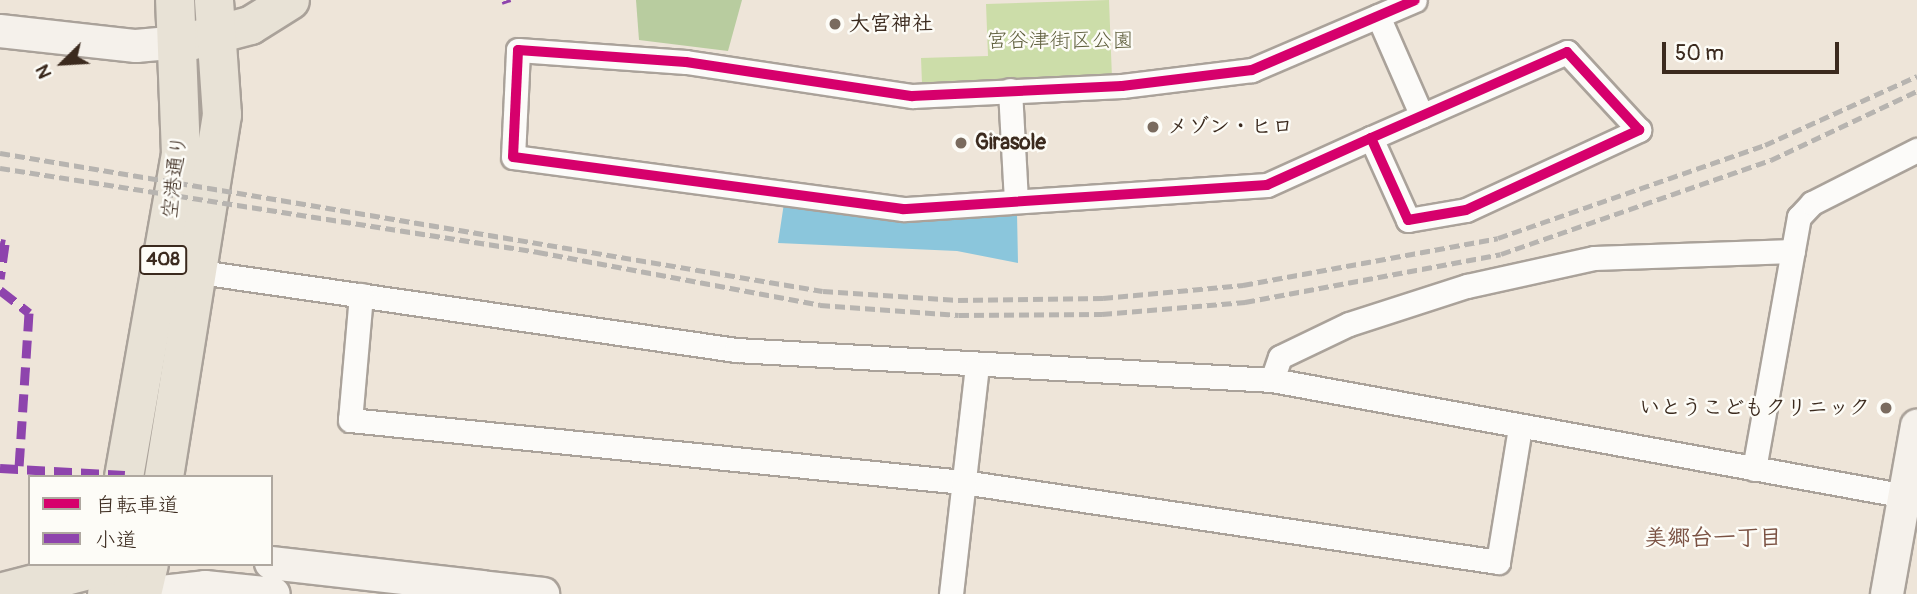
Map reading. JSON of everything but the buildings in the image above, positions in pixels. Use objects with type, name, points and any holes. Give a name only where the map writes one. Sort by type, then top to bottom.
[{"type":"highway","name":"空港通り","points":[[124,475],[181,155],[181,42],[175,0]]},
{"type":"highway","name":"空港通り","points":[[164,475],[200,272],[222,115],[217,18]]},
{"type":"highway","points":[[144,594],[149,566]]},
{"type":"highway","points":[[0,593],[113,572]]},
{"type":"main road","points":[[181,42],[217,18],[290,0]]},
{"type":"street","points":[[1371,138],[1408,220],[1466,209],[1639,130],[1567,52],[1371,138],[1267,186],[903,209],[513,157],[518,50],[686,62],[912,96],[1252,70],[1415,0]]},
{"type":"street","points":[[1378,16],[1422,116]]},
{"type":"street","points":[[0,31],[136,46],[181,42]]},
{"type":"street","points":[[1010,90],[1016,200]]},
{"type":"street","points":[[1754,469],[1799,217],[1812,203],[1917,150]]},
{"type":"street","points":[[1272,380],[1280,357],[1292,351],[1349,324],[1467,286],[1594,258],[1793,251]]},
{"type":"street","points":[[200,272],[736,350],[977,366],[1272,380],[1911,496]]},
{"type":"street","points":[[360,295],[350,420],[963,482],[1498,562],[1520,427]]},
{"type":"street","points":[[951,594],[977,366]]},
{"type":"street","points":[[1887,594],[1911,496],[1917,426]]},
{"type":"street","points":[[273,563],[543,594]]},
{"type":"street","points":[[144,594],[205,587],[274,594]]},
{"type":"green space","points":[[636,0],[742,0],[728,51],[639,40]]},
{"type":"green space","name":"宮谷津街区公園","points":[[1109,0],[1112,78],[922,84],[921,58],[988,56],[986,4]]},
{"type":"water","points":[[784,203],[1017,213],[1018,263],[957,251],[778,243]]},
{"type":"railway","points":[[0,153],[823,291],[958,300],[1103,298],[1243,285],[1498,238],[1765,145],[1917,76]]},
{"type":"railway","points":[[0,168],[538,252],[820,305],[959,315],[1102,314],[1245,302],[1501,254],[1771,160],[1917,91]]},
{"type":"marked path","points":[[0,243],[5,244],[0,279]]},
{"type":"marked path","points":[[0,290],[29,313],[19,469]]},
{"type":"marked path","points":[[0,468],[125,475]]},
{"type":"cycle path","points":[[1371,138],[1408,220],[1466,210],[1639,130],[1567,52],[1371,138],[1267,185],[903,209],[513,157],[518,50],[686,62],[912,96],[1122,86],[1252,70],[1415,0]]},
{"type":"place","name":"大宮神社","points":[[835,24]]},
{"type":"place","name":"メゾン・ヒロ","points":[[1153,127]]},
{"type":"place","name":"Girasole","points":[[961,143]]},
{"type":"place","name":"いとうこどもクリニック","points":[[1886,408]]},
{"type":"district","name":"美郷台一丁目","points":[[1713,538]]}]
